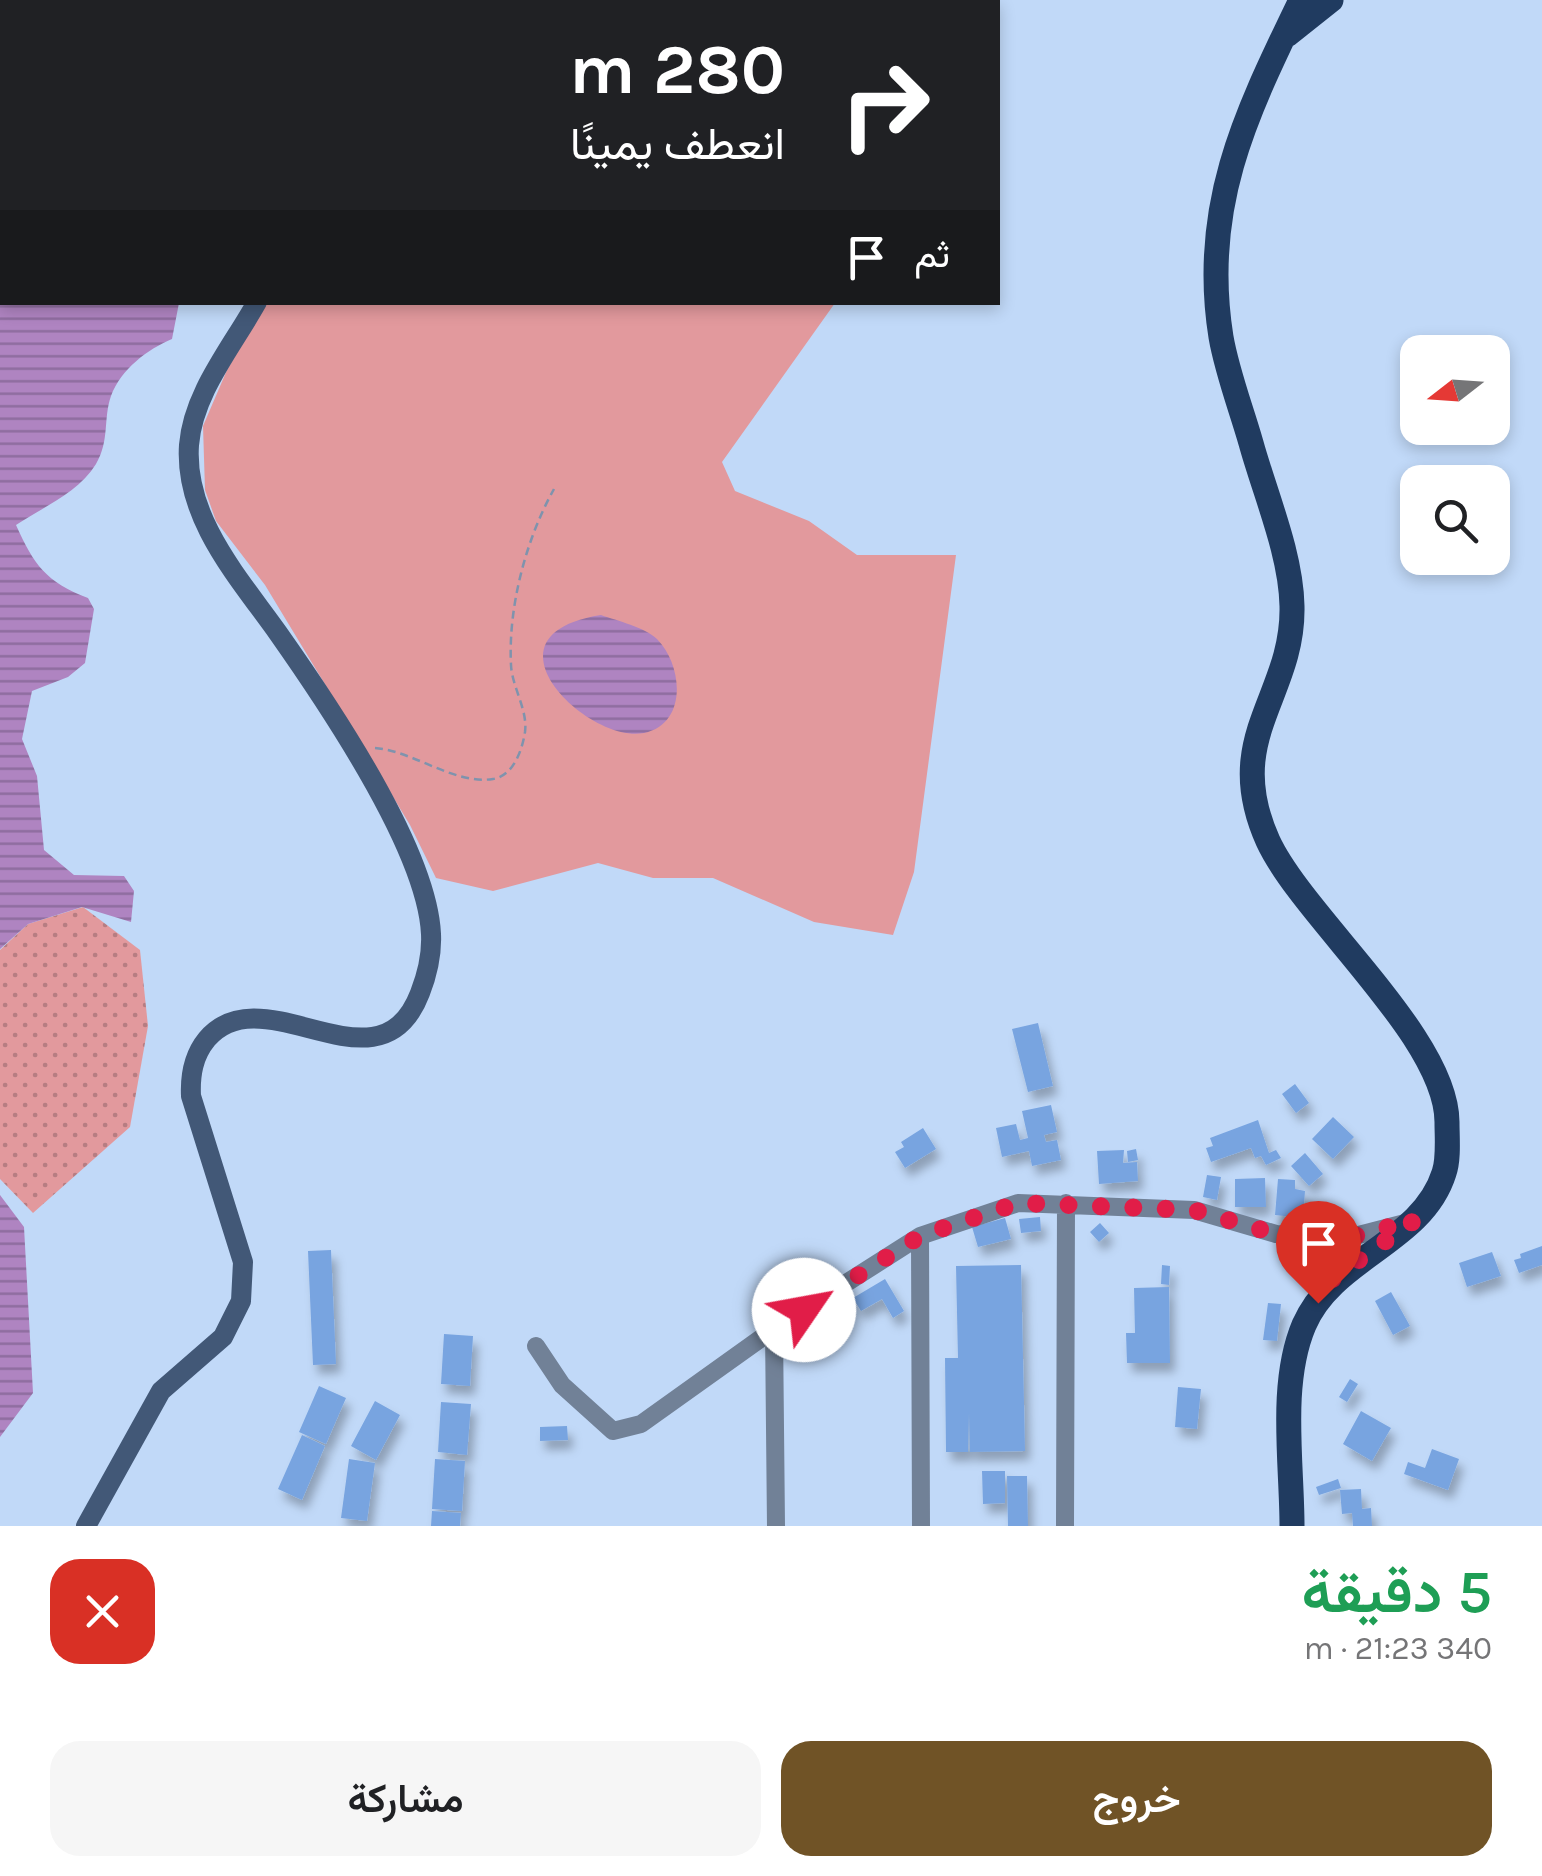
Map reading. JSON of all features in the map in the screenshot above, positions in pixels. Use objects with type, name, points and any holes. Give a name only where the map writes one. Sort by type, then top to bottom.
[{"type":"main road","points":[[1292,1526],[1292,1377],[1304,1326],[1331,1280],[1415,1220],[1444,1173],[1448,1116],[1429,1066],[1376,983],[1270,845],[1256,812],[1251,776],[1254,740],[1286,656],[1292,600],[1222,341],[1215,262],[1217,222],[1229,164],[1259,83],[1301,0]]},
{"type":"main road","points":[[1283,38],[1331,0]]},
{"type":"street","points":[[86,1526],[161,1391],[223,1336],[241,1301],[243,1262],[191,1096],[190,1079],[200,1048],[222,1025],[246,1017],[271,1018],[337,1038],[371,1036],[414,1010],[426,976],[432,940],[429,904],[418,870],[324,698],[214,542],[190,473],[194,416],[255,305]]},
{"type":"street","points":[[536,1346],[562,1385],[613,1431],[642,1424],[774,1329],[920,1236],[1018,1203],[1194,1210],[1276,1234],[1347,1238],[1415,1220]]},
{"type":"street","points":[[1065,1526],[1066,1203]]},
{"type":"street","points":[[920,1236],[921,1526]]},
{"type":"street","points":[[774,1329],[776,1526]]},
{"type":"path","points":[[355,755],[378,747],[474,780],[497,779],[513,768],[526,730],[511,668],[514,622],[534,525],[554,488]]},
{"type":"shaded area","points":[[0,305],[179,305],[172,339],[136,361],[116,386],[103,446],[89,474],[70,491],[16,525],[43,570],[88,598],[94,609],[85,663],[68,677],[32,691],[22,739],[37,776],[44,850],[74,875],[124,876],[134,891],[131,922],[82,907],[28,924],[0,949]]},
{"type":"shaded area","points":[[264,305],[834,305],[722,462],[735,491],[809,521],[857,555],[956,555],[914,872],[893,935],[814,922],[713,878],[653,878],[598,863],[493,891],[436,878],[410,825],[265,585],[216,521],[205,490],[203,426],[227,370]]},
{"type":"shaded area","points":[[601,615],[645,631],[666,650],[677,692],[668,718],[658,727],[644,733],[621,732],[572,706],[554,686],[544,664],[546,643],[564,626]]},
{"type":"shaded area","points":[[83,907],[140,950],[148,1026],[130,1127],[33,1213],[0,1179],[0,950],[28,924]]},
{"type":"shaded area","points":[[0,1195],[24,1227],[33,1393],[0,1437]]},
{"type":"building","points":[[1038,1023],[1053,1086],[1028,1092],[1012,1029]]},
{"type":"building","points":[[1295,1084],[1309,1103],[1296,1113],[1282,1094]]},
{"type":"building","points":[[1051,1105],[1057,1132],[1044,1135],[1046,1142],[1057,1140],[1061,1160],[1032,1166],[1029,1151],[1002,1157],[996,1128],[1016,1124],[1020,1140],[1028,1138],[1022,1111]]},
{"type":"building","points":[[1333,1117],[1354,1137],[1333,1159],[1312,1139]]},
{"type":"building","points":[[1258,1120],[1269,1153],[1276,1150],[1281,1158],[1266,1165],[1261,1156],[1255,1158],[1251,1148],[1211,1162],[1206,1148],[1213,1146],[1210,1138]]},
{"type":"building","points":[[923,1128],[936,1149],[905,1168],[895,1152],[904,1147],[901,1142]]},
{"type":"building","points":[[1136,1149],[1138,1160],[1128,1162],[1127,1151]]},
{"type":"building","points":[[1124,1150],[1123,1163],[1137,1162],[1138,1181],[1099,1184],[1097,1151]]},
{"type":"building","points":[[1305,1153],[1323,1174],[1309,1186],[1291,1166]]},
{"type":"building","points":[[1207,1175],[1221,1177],[1217,1200],[1203,1197]]},
{"type":"building","points":[[1265,1178],[1266,1207],[1235,1207],[1235,1179]]},
{"type":"building","points":[[1278,1179],[1295,1180],[1295,1189],[1305,1191],[1303,1218],[1275,1215]]},
{"type":"building","points":[[1040,1217],[1041,1231],[1021,1233],[1019,1219]]},
{"type":"building","points":[[1005,1218],[1011,1239],[978,1247],[972,1227]]},
{"type":"building","points":[[1100,1223],[1109,1233],[1099,1242],[1090,1232]]},
{"type":"building","points":[[1542,1246],[1542,1265],[1519,1273],[1514,1260]]},
{"type":"building","points":[[331,1250],[336,1364],[313,1365],[308,1251]]},
{"type":"building","points":[[1492,1252],[1501,1276],[1467,1287],[1459,1263]]},
{"type":"building","points":[[1021,1265],[1025,1451],[970,1452],[969,1413],[968,1452],[946,1452],[945,1358],[958,1358],[956,1266]]},
{"type":"building","points":[[1162,1265],[1170,1266],[1169,1285],[1161,1284]]},
{"type":"building","points":[[885,1279],[904,1311],[893,1318],[882,1299],[861,1311],[853,1298]]},
{"type":"building","points":[[1169,1287],[1170,1363],[1127,1363],[1126,1333],[1135,1333],[1134,1288]]},
{"type":"building","points":[[1391,1292],[1410,1326],[1393,1335],[1375,1301]]},
{"type":"building","points":[[1268,1303],[1281,1304],[1277,1341],[1263,1340]]},
{"type":"building","points":[[444,1334],[473,1336],[470,1386],[441,1384]]},
{"type":"building","points":[[1350,1379],[1358,1384],[1347,1402],[1339,1397]]},
{"type":"building","points":[[319,1386],[346,1398],[326,1444],[299,1432]]},
{"type":"building","points":[[1178,1387],[1201,1389],[1197,1429],[1175,1427]]},
{"type":"building","points":[[375,1401],[400,1415],[376,1460],[351,1446]]},
{"type":"building","points":[[441,1402],[471,1404],[467,1455],[438,1452]]},
{"type":"building","points":[[1361,1411],[1391,1428],[1372,1461],[1343,1444]]},
{"type":"building","points":[[567,1426],[568,1440],[540,1441],[540,1427]]},
{"type":"building","points":[[302,1435],[325,1446],[302,1500],[278,1489]]},
{"type":"building","points":[[1432,1449],[1459,1459],[1448,1490],[1404,1474],[1408,1462],[1425,1468]]},
{"type":"building","points":[[349,1459],[375,1463],[367,1521],[341,1518]]},
{"type":"building","points":[[435,1459],[465,1461],[462,1511],[432,1509]]},
{"type":"building","points":[[982,1471],[1005,1471],[1005,1503],[983,1504]]},
{"type":"building","points":[[1007,1476],[1027,1476],[1028,1526],[1008,1526]]},
{"type":"building","points":[[1338,1479],[1341,1488],[1319,1495],[1316,1487]]},
{"type":"building","points":[[1361,1489],[1362,1509],[1371,1508],[1372,1526],[1353,1526],[1352,1513],[1342,1514],[1340,1490]]},
{"type":"building","points":[[432,1511],[461,1513],[460,1526],[431,1526]]},
{"type":"route","points":[[804,1310],[920,1236],[1018,1203],[1194,1210],[1276,1234],[1347,1238],[1415,1220],[1331,1280],[1318,1303]]}]
